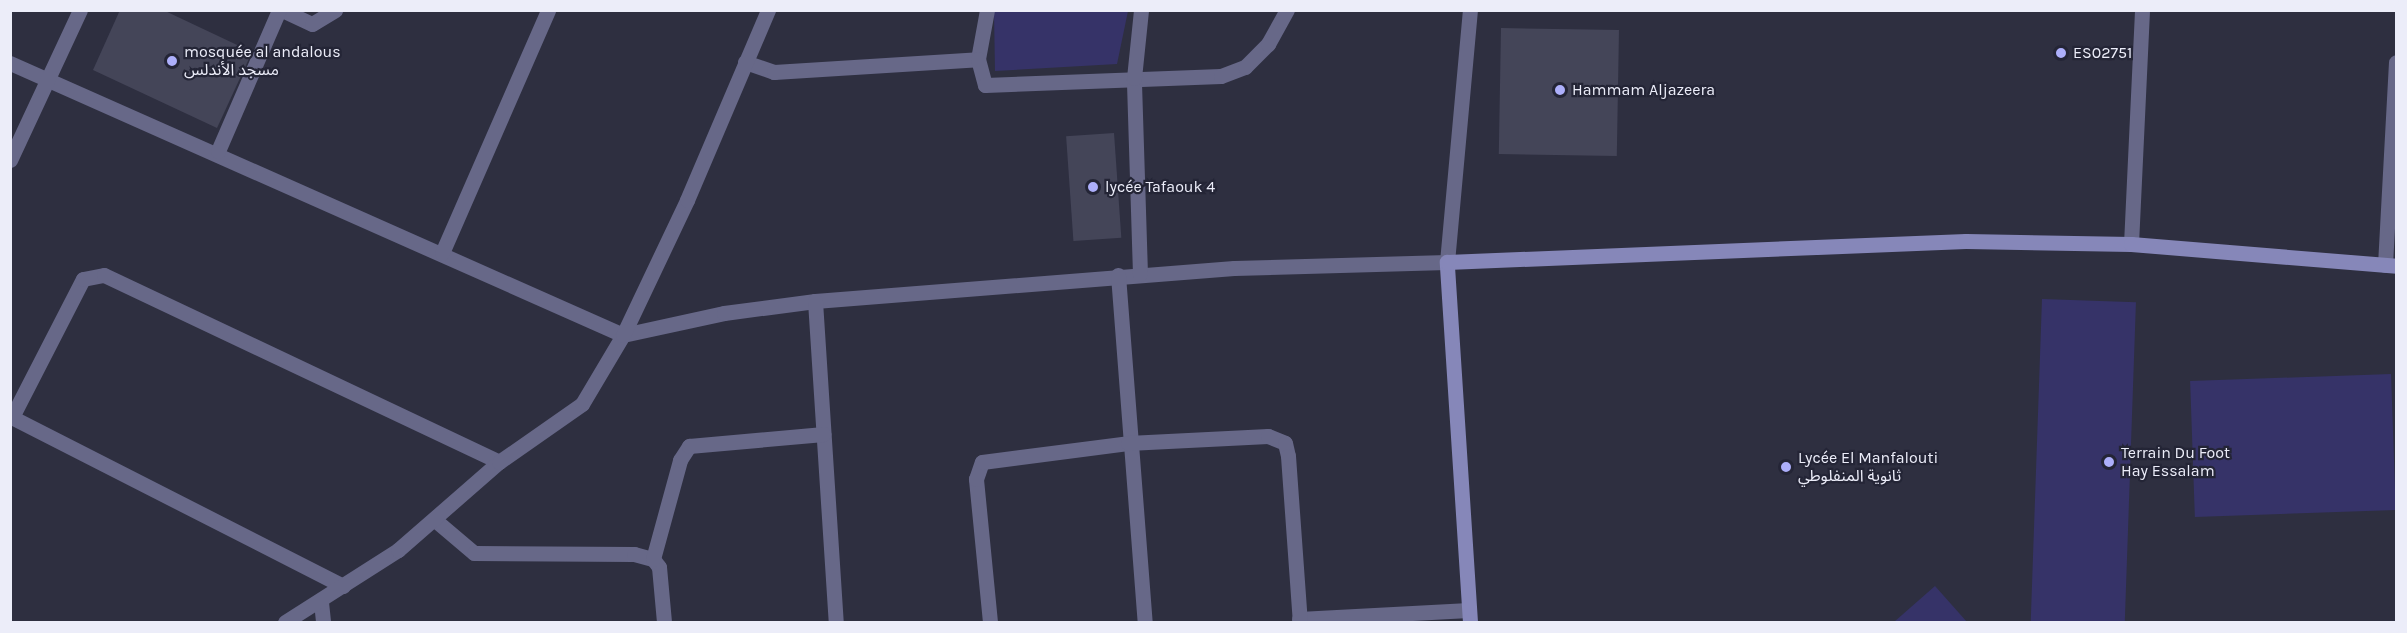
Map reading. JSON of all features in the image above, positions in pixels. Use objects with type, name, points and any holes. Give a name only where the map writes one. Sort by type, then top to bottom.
[{"type":"street","points":[[10,160],[80,10]]},
{"type":"street","points":[[218,151],[280,10],[312,24],[335,10]]},
{"type":"street","points":[[442,253],[548,10]]},
{"type":"street","points":[[285,622],[321,602],[435,520],[499,462],[582,405],[623,335],[768,10]]},
{"type":"street","points":[[987,10],[978,59],[985,85],[1221,76],[1245,67],[1268,44],[1287,10]]},
{"type":"street","points":[[1140,274],[1134,78],[1141,10]]},
{"type":"street","points":[[990,622],[976,479],[982,462],[1128,443],[1268,436],[1285,443],[1300,621],[1469,616],[1447,262],[1470,10]]},
{"type":"street","points":[[2131,244],[2142,10]]},
{"type":"street","points":[[746,62],[774,72],[978,59]]},
{"type":"street","points":[[10,63],[218,151],[623,335],[724,313],[815,301],[1118,275],[1966,241],[2131,244],[2391,265],[2397,62]]},
{"type":"street","points":[[343,586],[12,417],[83,279],[104,275],[499,462]]},
{"type":"street","points":[[1118,275],[1128,443],[1145,622]]},
{"type":"street","points":[[815,301],[836,622]]},
{"type":"street","points":[[653,559],[680,460],[689,446],[823,434]]},
{"type":"street","points":[[435,520],[474,553],[634,554],[653,559],[659,567],[664,622]]},
{"type":"street","points":[[321,602],[323,622]]},
{"type":"shaded area","points":[[994,11],[1128,11],[1117,64],[995,71]]},
{"type":"shaded area","name":"Terrain Du Foot Hay Essalam","points":[[2042,299],[2136,302],[2125,622],[2031,622]]},
{"type":"shaded area","points":[[2391,374],[2396,510],[2195,517],[2190,381]]},
{"type":"shaded area","points":[[1935,586],[1967,622],[1894,622]]},
{"type":"building","name":"mosquée al andalous مسجد الأندلس","points":[[120,10],[163,10],[252,52],[217,128],[93,70]]},
{"type":"building","name":"Hammam Aljazeera","points":[[1501,28],[1619,30],[1617,156],[1499,154]]},
{"type":"building","name":"lycée Tafaouk 4","points":[[1114,133],[1121,238],[1073,241],[1066,136]]},
{"type":"place","name":"ES02751","points":[[2061,53]]},
{"type":"place","name":"mosquée al andalous مسجد الأندلس","points":[[172,61]]},
{"type":"place","name":"Hammam Aljazeera","points":[[1560,90]]},
{"type":"place","name":"lycée Tafaouk 4","points":[[1093,187]]},
{"type":"place","name":"Terrain Du Foot Hay Essalam","points":[[2109,462]]},
{"type":"place","name":"Lycée El Manfalouti ثانوية المنفلوطي","points":[[1786,467]]}]
